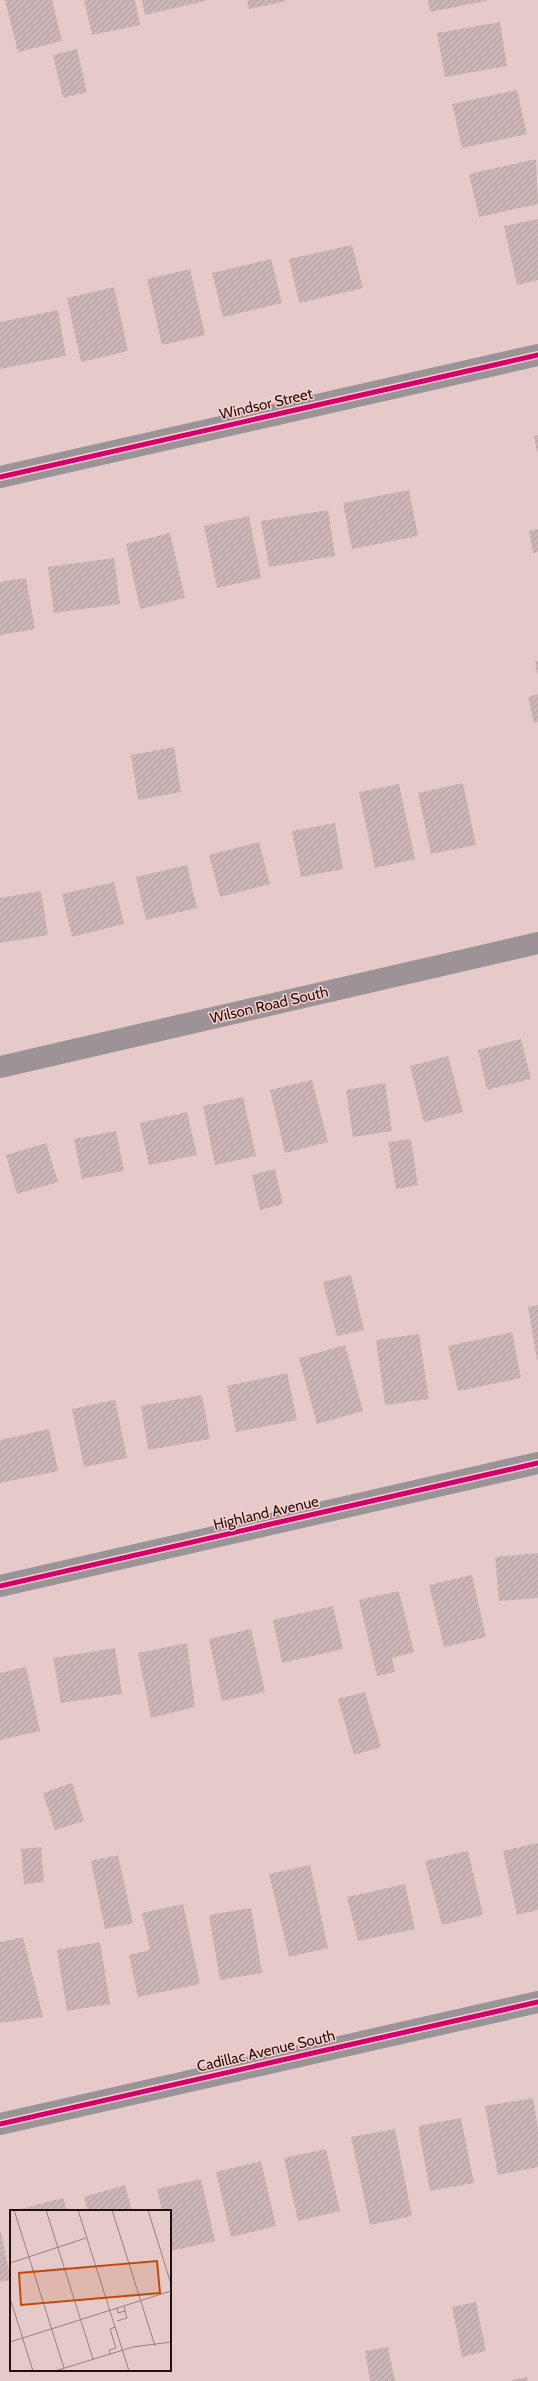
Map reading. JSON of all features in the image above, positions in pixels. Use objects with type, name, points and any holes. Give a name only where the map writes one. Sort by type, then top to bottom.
[{"type":"main road","name":"Wilson Road South","points":[[0,1067],[538,943]]},
{"type":"street","name":"Windsor Street","points":[[0,477],[538,355]]},
{"type":"street","name":"Highland Avenue","points":[[0,1586],[538,1462]]},
{"type":"street","name":"Cadillac Avenue South","points":[[0,2124],[538,2002]]},
{"type":"building","points":[[5,0],[52,0],[62,41],[18,52]]},
{"type":"building","points":[[84,0],[135,0],[140,25],[92,35]]},
{"type":"building","points":[[142,0],[205,0],[205,1],[145,15]]},
{"type":"building","points":[[247,0],[286,0],[286,1],[249,9]]},
{"type":"building","points":[[428,0],[486,0],[486,1],[430,12]]},
{"type":"building","points":[[500,22],[507,66],[445,77],[437,33]]},
{"type":"building","points":[[77,49],[87,92],[63,98],[53,55]]},
{"type":"building","points":[[517,90],[527,134],[462,148],[452,104]]},
{"type":"building","points":[[536,159],[538,204],[479,217],[469,174]]},
{"type":"building","points":[[538,219],[538,280],[517,285],[504,226]]},
{"type":"building","points":[[352,245],[363,288],[299,303],[289,259]]},
{"type":"building","points":[[271,259],[282,303],[223,317],[212,273]]},
{"type":"building","points":[[190,269],[205,335],[162,345],[147,279]]},
{"type":"building","points":[[114,287],[128,351],[81,362],[67,298]]},
{"type":"building","points":[[58,310],[66,356],[0,369],[0,322]]},
{"type":"building","points":[[538,435],[538,452],[537,452],[534,436]]},
{"type":"building","points":[[409,490],[418,536],[352,549],[343,503]]},
{"type":"building","points":[[328,510],[335,556],[269,567],[261,521]]},
{"type":"building","points":[[249,516],[261,578],[217,588],[204,526]]},
{"type":"building","points":[[538,529],[538,552],[533,553],[529,531]]},
{"type":"building","points":[[170,533],[185,598],[140,609],[126,544]]},
{"type":"building","points":[[114,558],[120,604],[54,613],[48,567]]},
{"type":"building","points":[[26,578],[35,629],[0,635],[0,582]]},
{"type":"building","points":[[535,661],[538,661],[538,673],[537,673]]},
{"type":"building","points":[[538,694],[538,722],[534,723],[528,697]]},
{"type":"building","points":[[174,747],[181,792],[138,800],[131,755]]},
{"type":"building","points":[[463,783],[476,845],[431,854],[418,793]]},
{"type":"building","points":[[399,784],[415,859],[375,868],[359,792]]},
{"type":"building","points":[[335,823],[343,869],[301,877],[292,831]]},
{"type":"building","points":[[259,842],[270,884],[220,897],[209,855]]},
{"type":"building","points":[[187,865],[197,908],[146,920],[136,877]]},
{"type":"building","points":[[114,882],[124,924],[72,937],[62,894]]},
{"type":"building","points":[[41,891],[48,935],[0,943],[0,898]]},
{"type":"building","points":[[521,1039],[531,1079],[487,1090],[478,1050]]},
{"type":"building","points":[[448,1056],[463,1112],[424,1122],[410,1066]]},
{"type":"building","points":[[312,1080],[328,1142],[285,1153],[270,1090]]},
{"type":"building","points":[[385,1083],[392,1131],[353,1137],[346,1090]]},
{"type":"building","points":[[243,1097],[256,1156],[215,1165],[203,1106]]},
{"type":"building","points":[[187,1112],[197,1155],[149,1165],[140,1123]]},
{"type":"building","points":[[116,1131],[124,1171],[82,1179],[74,1139]]},
{"type":"building","points":[[411,1139],[418,1185],[396,1189],[388,1142]]},
{"type":"building","points":[[46,1143],[58,1182],[17,1194],[6,1155]]},
{"type":"building","points":[[275,1169],[283,1204],[260,1210],[252,1175]]},
{"type":"building","points":[[351,1275],[364,1330],[337,1336],[323,1282]]},
{"type":"building","points":[[538,1305],[538,1360],[537,1360],[528,1307]]},
{"type":"building","points":[[512,1332],[521,1378],[458,1391],[448,1346]]},
{"type":"building","points":[[419,1334],[429,1399],[385,1405],[376,1340]]},
{"type":"building","points":[[345,1345],[363,1411],[317,1424],[299,1358]]},
{"type":"building","points":[[287,1373],[297,1420],[236,1432],[227,1386]]},
{"type":"building","points":[[202,1395],[210,1439],[148,1450],[141,1406]]},
{"type":"building","points":[[115,1400],[127,1458],[84,1467],[72,1409]]},
{"type":"building","points":[[49,1429],[58,1471],[0,1483],[0,1440]]},
{"type":"building","points":[[538,1553],[538,1598],[499,1601],[495,1557]]},
{"type":"building","points":[[472,1575],[486,1637],[444,1647],[429,1585]]},
{"type":"building","points":[[399,1591],[414,1652],[392,1658],[395,1672],[377,1676],[359,1600]]},
{"type":"building","points":[[333,1606],[343,1649],[282,1663],[273,1620]]},
{"type":"building","points":[[251,1629],[265,1692],[222,1701],[209,1639]]},
{"type":"building","points":[[187,1643],[195,1707],[151,1718],[138,1653]]},
{"type":"building","points":[[115,1648],[122,1694],[61,1703],[53,1658]]},
{"type":"building","points":[[26,1667],[40,1731],[0,1740],[0,1673]]},
{"type":"building","points":[[365,1692],[381,1747],[354,1755],[338,1699]]},
{"type":"building","points":[[72,1783],[84,1821],[55,1830],[43,1793]]},
{"type":"building","points":[[538,1843],[538,1910],[517,1915],[503,1851]]},
{"type":"building","points":[[41,1847],[44,1882],[24,1884],[21,1849]]},
{"type":"building","points":[[468,1851],[483,1915],[442,1925],[425,1861]]},
{"type":"building","points":[[118,1855],[133,1923],[105,1929],[91,1861]]},
{"type":"building","points":[[310,1865],[328,1948],[289,1957],[269,1874]]},
{"type":"building","points":[[405,1884],[415,1929],[358,1941],[347,1897]]},
{"type":"building","points":[[183,1904],[200,1984],[138,1997],[129,1955],[150,1950],[142,1913]]},
{"type":"building","points":[[251,1908],[262,1973],[220,1980],[209,1915]]},
{"type":"building","points":[[23,1937],[43,2017],[0,2023],[0,1942]]},
{"type":"building","points":[[100,1942],[110,2004],[67,2011],[57,1950]]},
{"type":"building","points":[[533,2098],[538,2129],[538,2167],[498,2175],[485,2106]]},
{"type":"building","points":[[461,2118],[474,2183],[430,2191],[418,2126]]},
{"type":"building","points":[[395,2129],[412,2216],[370,2225],[351,2137]]},
{"type":"building","points":[[326,2149],[340,2211],[298,2221],[284,2158]]},
{"type":"building","points":[[261,2161],[276,2226],[231,2237],[216,2172]]},
{"type":"building","points":[[201,2179],[215,2241],[171,2251],[171,2210],[162,2210],[157,2189]]},
{"type":"building","points":[[125,2185],[132,2210],[88,2210],[84,2197]]},
{"type":"building","points":[[63,2198],[67,2210],[17,2210]]},
{"type":"building","points":[[0,2232],[10,2280],[0,2282]]},
{"type":"building","points":[[476,2302],[486,2351],[462,2357],[452,2307]]},
{"type":"building","points":[[388,2347],[395,2381],[370,2381],[365,2351]]},
{"type":"building","points":[[527,2377],[528,2381],[512,2381],[512,2380]]},
{"type":"cycle path","points":[[0,477],[538,355]]},
{"type":"cycle path","points":[[0,1586],[538,1463]]},
{"type":"cycle path","points":[[0,2124],[538,2002]]}]
